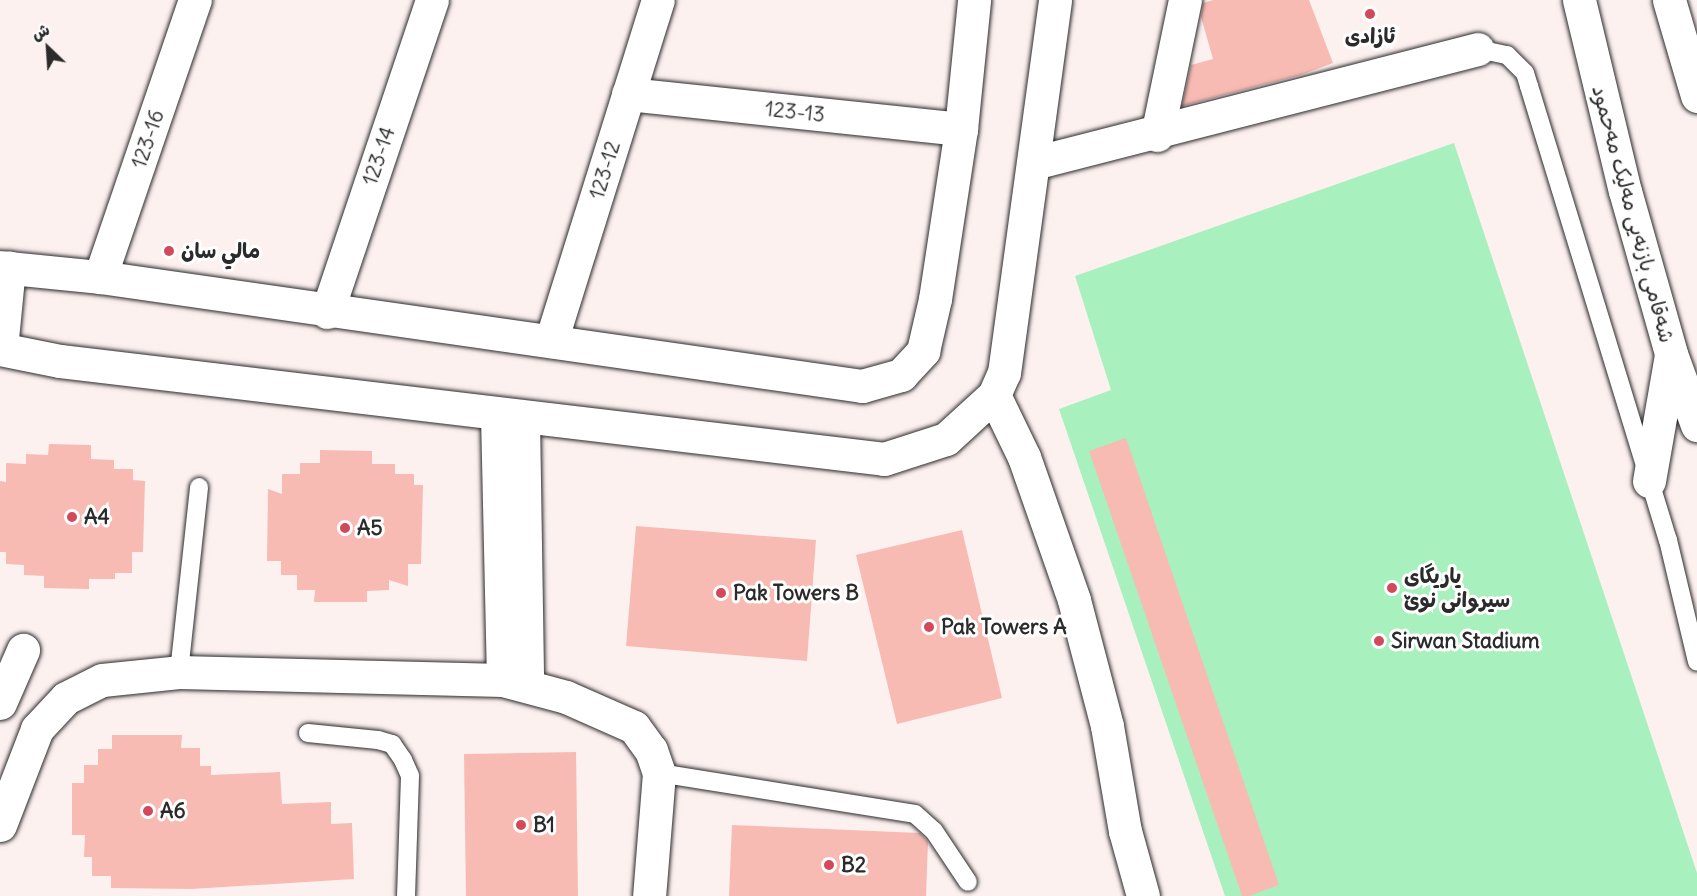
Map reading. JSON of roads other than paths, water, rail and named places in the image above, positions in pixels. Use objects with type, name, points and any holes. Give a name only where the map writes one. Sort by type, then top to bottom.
[{"type":"main road","name":"123-16","points":[[100,277],[195,0]]},
{"type":"main road","name":"123-14","points":[[327,312],[432,0]]},
{"type":"main road","name":"123-12","points":[[551,341],[658,0]]},
{"type":"main road","points":[[974,0],[961,129],[935,299],[923,351],[901,375],[862,386],[551,341],[327,312],[100,277],[4,267],[1,349],[60,361],[884,459],[946,439],[994,395],[1004,373],[1013,331],[1055,0]]},
{"type":"main road","points":[[1157,135],[1185,0]]},
{"type":"main road","name":"شەقامی بازنەیی مەلیک مەحمود","points":[[1579,0],[1593,68],[1671,354],[1697,425]]},
{"type":"main road","points":[[1669,0],[1697,96]]},
{"type":"main road","points":[[1034,163],[1157,135],[1478,50]]},
{"type":"main road","name":"123-13","points":[[628,94],[961,129]]},
{"type":"main road","points":[[1648,481],[1671,354]]},
{"type":"main road","points":[[994,395],[1028,467],[1074,600],[1104,716],[1125,831],[1143,896]]},
{"type":"main road","points":[[510,416],[515,682]]},
{"type":"main road","points":[[0,703],[23,650]]},
{"type":"main road","points":[[0,825],[37,729],[66,698],[102,680],[179,672],[515,682],[634,727],[651,750],[659,773],[649,896]]},
{"type":"lane","points":[[1478,50],[1507,55],[1525,73],[1648,481],[1668,540],[1697,662]]},
{"type":"lane","points":[[179,672],[199,487]]},
{"type":"lane","points":[[308,733],[378,740],[392,744],[403,760],[410,776],[406,896]]},
{"type":"lane","points":[[659,773],[915,814],[934,831],[968,882]]},
{"type":"place","name":"ئازادی","points":[[1370,14]]},
{"type":"place","name":"مالي سان","points":[[169,251]]},
{"type":"place","name":"A4","points":[[72,517]]},
{"type":"place","name":"A5","points":[[345,528]]},
{"type":"place","name":"یاریگای سیروانی نوێ","points":[[1392,588]]},
{"type":"place","name":"Pak Towers B","points":[[721,593]]},
{"type":"place","name":"Pak Towers A","points":[[929,627]]},
{"type":"place","name":"Sirwan Stadium","points":[[1379,641]]},
{"type":"place","name":"A6","points":[[148,811]]},
{"type":"place","name":"B1","points":[[521,825]]},
{"type":"place","name":"B2","points":[[829,865]]}]
